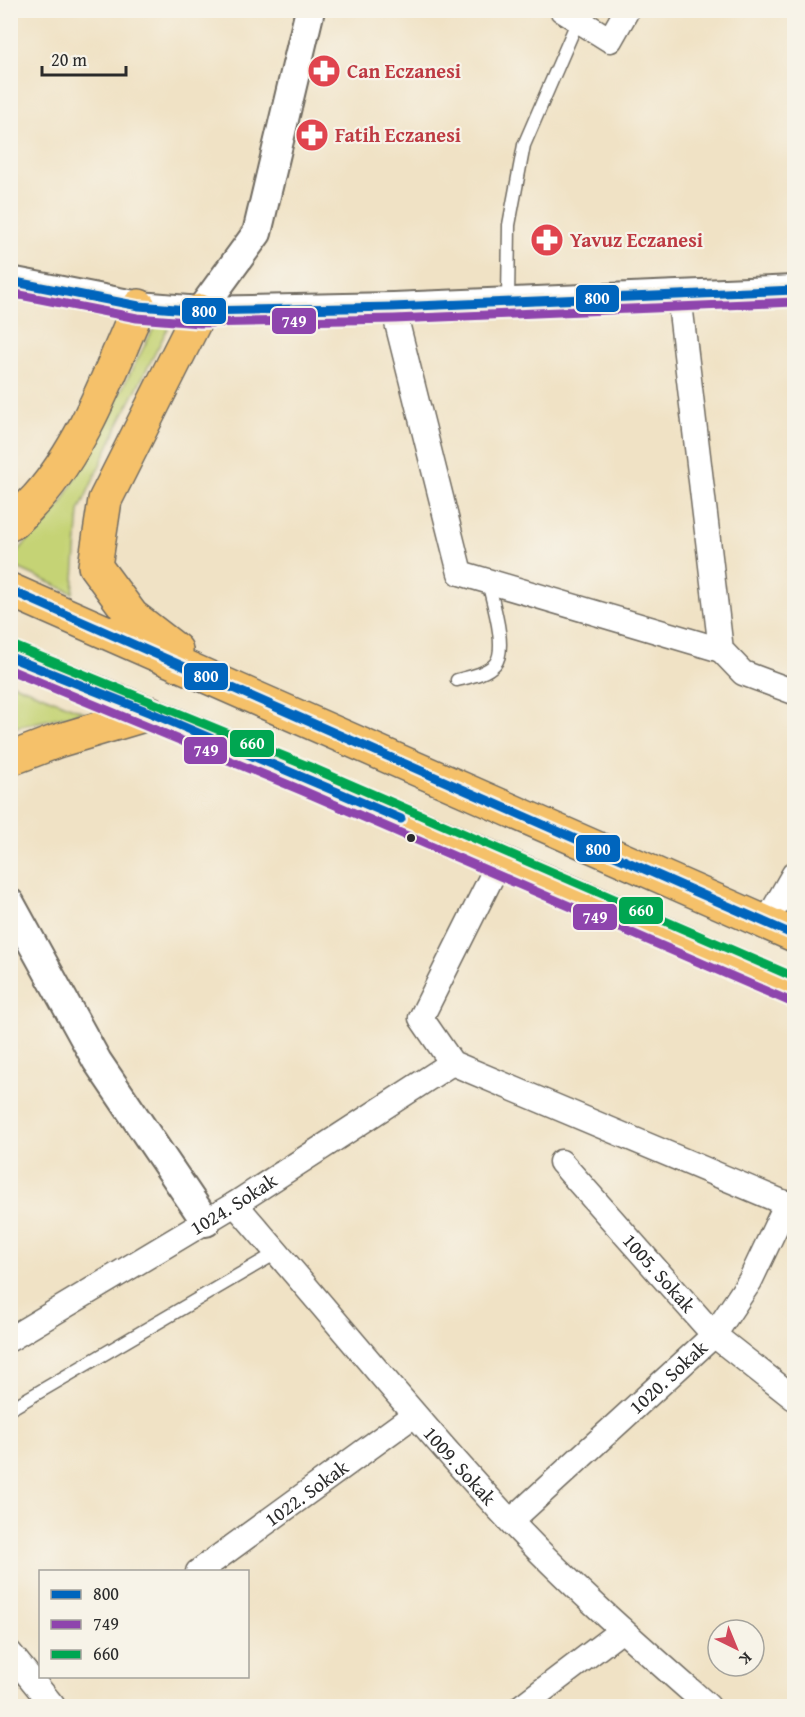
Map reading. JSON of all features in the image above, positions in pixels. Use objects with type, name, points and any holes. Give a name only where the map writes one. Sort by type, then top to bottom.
[{"type":"highway","points":[[10,524],[18,519],[54,478],[80,435],[139,306]]},
{"type":"highway","points":[[200,311],[105,500],[95,566],[132,616],[218,682]]},
{"type":"highway","points":[[10,590],[781,929]]},
{"type":"highway","points":[[10,657],[151,713],[500,860],[795,990]]},
{"type":"highway","points":[[10,759],[57,741],[151,713]]},
{"type":"street","points":[[200,311],[257,232],[310,10]]},
{"type":"street","points":[[570,15],[610,40],[627,10]]},
{"type":"street","points":[[10,281],[139,306],[200,311],[393,307],[795,290]]},
{"type":"street","points":[[679,295],[721,650]]},
{"type":"street","points":[[393,307],[460,573],[721,650],[743,674],[795,692]]},
{"type":"street","points":[[500,860],[421,1018],[452,1063],[791,1205]]},
{"type":"street","points":[[781,929],[795,874]]},
{"type":"street","points":[[10,903],[97,1061],[206,1222]]},
{"type":"street","name":"1024. Sokak","points":[[10,1339],[235,1204],[452,1063]]},
{"type":"street","name":"1005. Sokak","points":[[561,1162],[714,1335],[795,1398]]},
{"type":"street","name":"1009. Sokak","points":[[235,1204],[414,1415],[511,1521],[622,1630],[708,1707]]},
{"type":"street","name":"1020. Sokak","points":[[511,1521],[714,1335],[750,1281],[791,1205]]},
{"type":"street","name":"1022. Sokak","points":[[201,1570],[414,1415]]},
{"type":"street","points":[[522,1707],[622,1630]]},
{"type":"street","points":[[10,1653],[39,1676]]},
{"type":"street","points":[[46,1682],[54,1707]]},
{"type":"lane","points":[[508,302],[509,225],[524,145],[570,15]]},
{"type":"lane","points":[[456,680],[479,674],[495,664],[500,654],[499,633],[488,582]]},
{"type":"lane","points":[[10,1409],[278,1252]]},
{"type":"green space","points":[[156,324],[169,326],[121,419],[79,511],[73,593],[11,565],[10,560],[62,503]]},
{"type":"green space","points":[[11,683],[84,712],[11,728]]},
{"type":"transit line","name":"800","points":[[10,281],[139,306],[200,311],[393,307],[794,290]]},
{"type":"transit line","name":"749","points":[[10,293],[137,318],[200,323],[394,319],[794,302]]},
{"type":"transit line","name":"800","points":[[10,590],[794,935]]},
{"type":"transit line","name":"660","points":[[14,646],[310,767],[794,977]]},
{"type":"transit line","name":"800","points":[[10,657],[151,713],[401,819]]},
{"type":"transit line","name":"749","points":[[10,670],[301,790],[789,1001]]},
{"type":"place","name":"Can Eczanesi","points":[[324,71]]},
{"type":"place","name":"Fatih Eczanesi","points":[[312,135]]},
{"type":"place","name":"Yavuz Eczanesi","points":[[547,240]]}]
